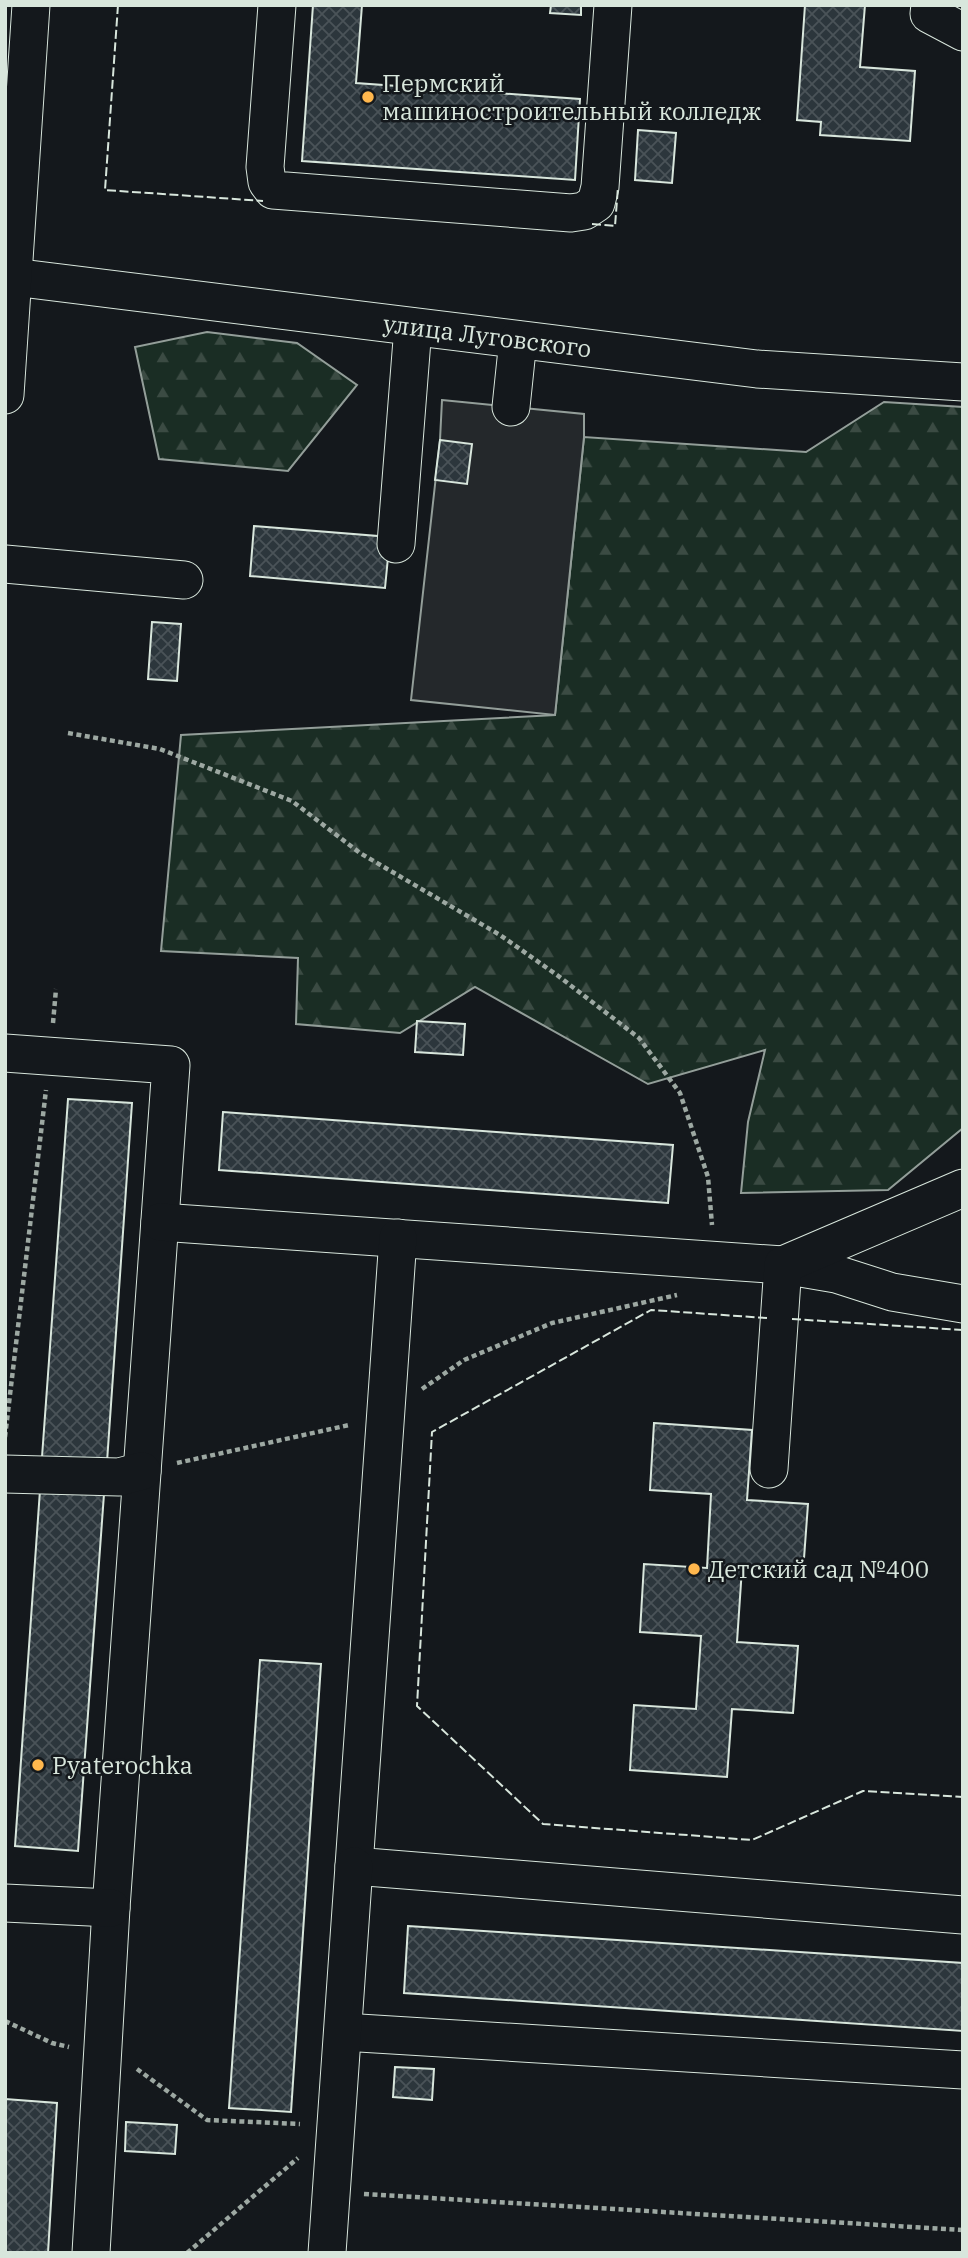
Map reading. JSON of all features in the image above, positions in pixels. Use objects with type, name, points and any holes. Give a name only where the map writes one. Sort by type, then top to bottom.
[{"type":"street","points":[[5,394],[31,5]]},
{"type":"street","points":[[277,5],[265,167],[267,182],[273,190],[571,213],[584,211],[596,203],[600,187],[613,5]]},
{"type":"street","points":[[930,5],[929,14],[963,33]]},
{"type":"street","name":"улица Луговского","points":[[13,277],[757,369],[963,382]]},
{"type":"street","points":[[396,544],[413,327]]},
{"type":"street","points":[[511,407],[518,340]]},
{"type":"street","points":[[5,564],[184,580]]},
{"type":"street","points":[[5,1053],[171,1065],[111,1908],[91,2253]]},
{"type":"street","points":[[783,1265],[963,1188]]},
{"type":"street","points":[[160,1222],[783,1265],[836,1274],[892,1293],[963,1304]]},
{"type":"street","points":[[327,2253],[398,1238]]},
{"type":"street","points":[[769,1469],[783,1265]]},
{"type":"street","points":[[5,1474],[120,1477],[142,1471]]},
{"type":"street","points":[[354,1866],[963,1915]]},
{"type":"street","points":[[5,1903],[111,1908]]},
{"type":"street","points":[[343,2032],[963,2070]]},
{"type":"path","points":[[68,733],[160,749],[292,801],[360,853],[500,935],[639,1038],[680,1093],[708,1177],[715,1261]]},
{"type":"path","points":[[5,1437],[56,989]]},
{"type":"path","points":[[142,1471],[366,1421],[386,1414],[464,1360],[552,1323],[681,1294]]},
{"type":"path","points":[[5,2021],[52,2043],[132,2064],[207,2120],[336,2126]]},
{"type":"path","points":[[187,2253],[336,2126]]},
{"type":"path","points":[[332,2192],[963,2230]]},
{"type":"green space","points":[[207,332],[297,343],[357,385],[288,471],[159,459],[135,347]]},
{"type":"green space","points":[[884,402],[963,407],[963,1128],[888,1190],[741,1193],[748,1122],[765,1050],[648,1084],[475,987],[400,1033],[296,1024],[298,958],[161,951],[181,735],[555,715],[584,437],[806,452]]},
{"type":"shaded area","points":[[442,400],[584,414],[584,437],[555,715],[411,700],[440,440]]},
{"type":"building","points":[[313,5],[362,5],[356,83],[580,99],[575,180],[302,161]]},
{"type":"building","points":[[551,5],[581,5],[581,15],[550,13]]},
{"type":"building","points":[[805,5],[865,5],[860,67],[915,71],[910,141],[820,135],[821,122],[797,120]]},
{"type":"building","points":[[638,130],[676,133],[672,183],[635,180]]},
{"type":"building","points":[[440,440],[472,444],[467,484],[435,480]]},
{"type":"building","points":[[254,526],[390,537],[385,588],[250,576]]},
{"type":"building","points":[[152,622],[181,624],[177,681],[148,679]]},
{"type":"building","points":[[417,1021],[465,1024],[463,1055],[415,1052]]},
{"type":"building","points":[[68,1099],[132,1103],[107,1462],[42,1457]]},
{"type":"building","points":[[223,1112],[673,1145],[668,1203],[219,1170]]},
{"type":"building","points":[[654,1423],[752,1430],[747,1500],[808,1504],[803,1572],[742,1568],[737,1642],[798,1646],[793,1713],[732,1709],[727,1777],[630,1770],[634,1705],[696,1709],[701,1636],[640,1632],[644,1564],[707,1568],[711,1494],[650,1490]]},
{"type":"building","points":[[40,1490],[104,1494],[78,1851],[15,1846]]},
{"type":"building","points":[[260,1660],[321,1664],[291,2112],[229,2108]]},
{"type":"building","points":[[408,1926],[963,1963],[963,2031],[404,1993]]},
{"type":"building","points":[[395,2067],[434,2069],[432,2100],[393,2097]]},
{"type":"building","points":[[5,2099],[57,2103],[48,2253],[5,2253]]},
{"type":"building","points":[[126,2122],[177,2125],[175,2154],[125,2151]]},
{"type":"fence","points":[[118,5],[105,190],[263,201]]},
{"type":"fence","points":[[592,224],[615,226],[618,187]]},
{"type":"fence","points":[[767,1318],[651,1310],[432,1432],[417,1706],[543,1824],[752,1840],[863,1791],[963,1797]]},
{"type":"fence","points":[[792,1319],[963,1330]]},
{"type":"place","name":"Пермский машиностроительный колледж","points":[[368,97]]},
{"type":"place","name":"Детский сад №400","points":[[694,1569]]},
{"type":"place","name":"Pyaterochka","points":[[38,1765]]}]
